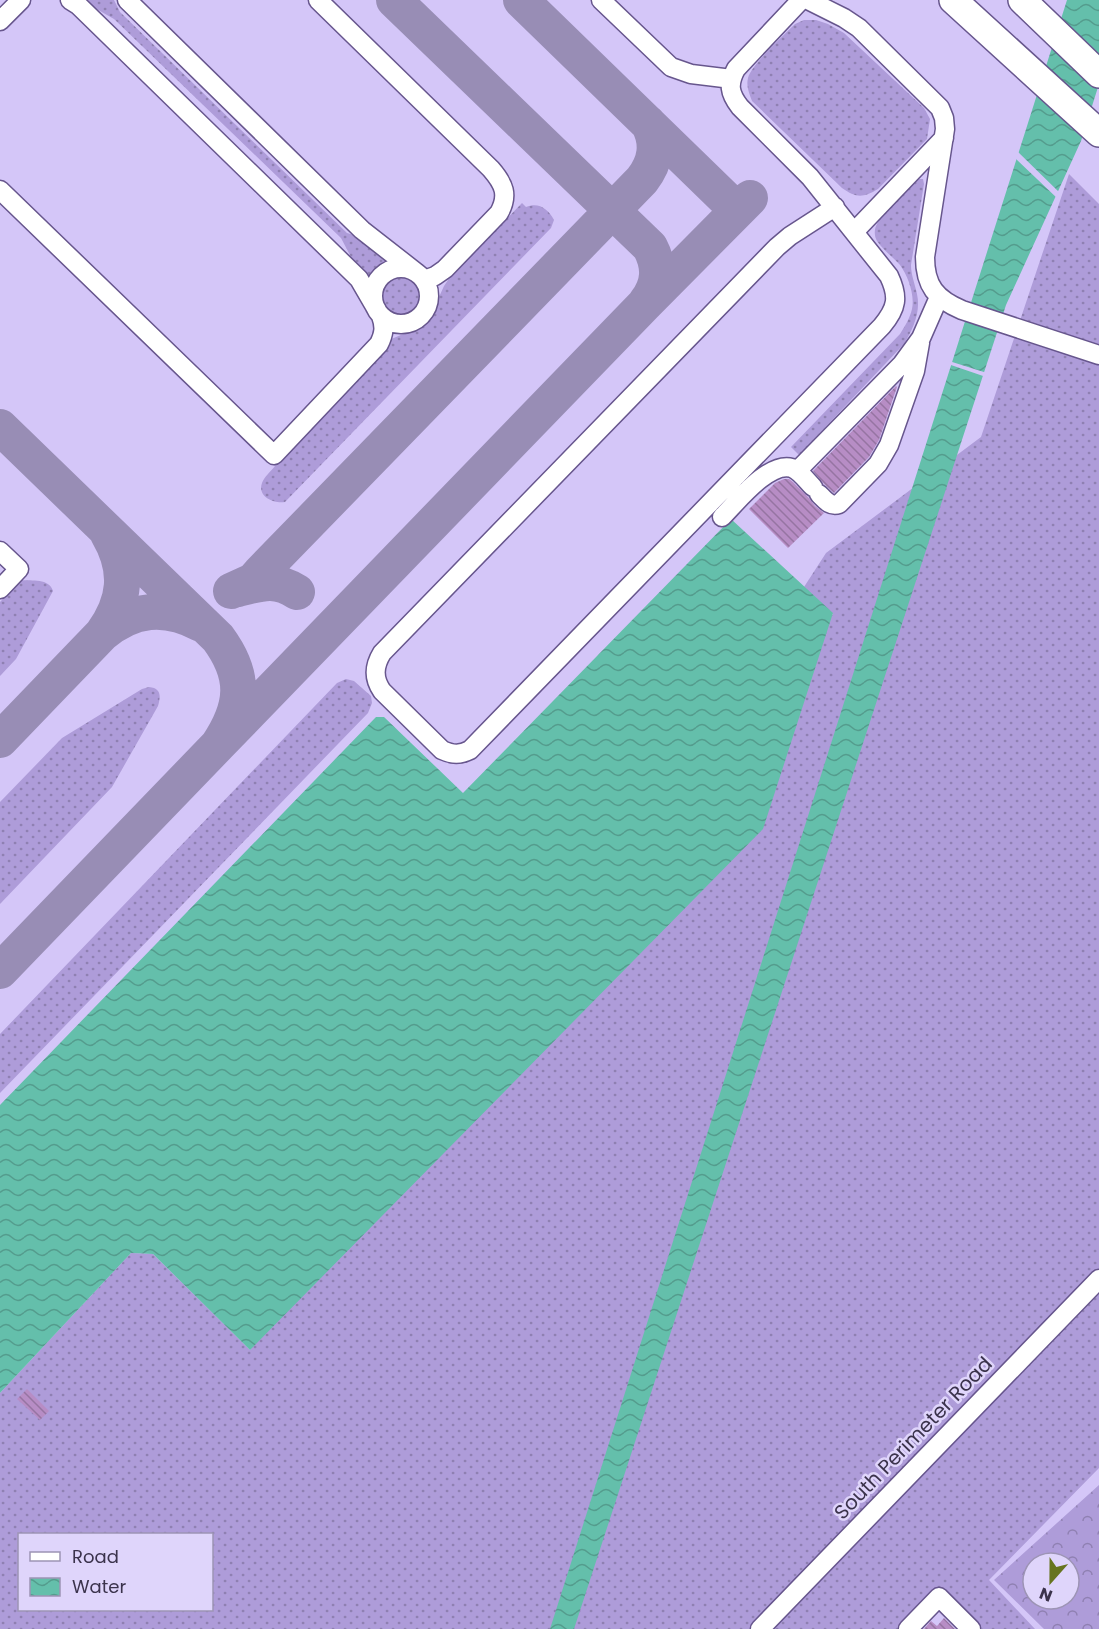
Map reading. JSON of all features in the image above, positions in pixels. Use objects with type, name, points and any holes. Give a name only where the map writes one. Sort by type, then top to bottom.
[{"type":"highway","points":[[953,0],[1099,113]]},
{"type":"highway","points":[[982,0],[1034,63],[1099,133]]},
{"type":"highway","points":[[1022,0],[1099,74]]},
{"type":"lane","points":[[0,21],[21,0]]},
{"type":"lane","points":[[70,0],[78,5],[359,279],[379,313],[388,322],[406,324],[421,316],[427,308],[429,299],[428,289],[420,277],[363,230],[127,0]]},
{"type":"lane","points":[[0,190],[274,455],[379,344],[384,324],[373,301],[373,292],[381,277],[398,268],[408,269],[420,277],[435,276],[445,269],[499,213],[505,195],[504,187],[491,169],[318,0]]},
{"type":"lane","points":[[601,0],[671,67],[691,74],[732,79]]},
{"type":"lane","points":[[801,0],[740,63],[732,79],[733,98],[804,170],[835,207],[889,276],[896,297],[894,307],[889,317],[471,750],[463,754],[442,750],[377,685],[375,671],[382,653],[777,247],[835,207]]},
{"type":"lane","points":[[808,0],[859,28],[940,108],[945,129],[925,257],[927,277],[939,297],[962,310],[1099,355]]},
{"type":"lane","points":[[854,232],[944,138]]},
{"type":"lane","points":[[797,471],[902,364],[921,338],[939,297]]},
{"type":"lane","points":[[722,517],[770,471],[783,467],[797,471],[828,503],[833,506],[839,504],[878,464],[889,445],[915,370],[921,338]]},
{"type":"lane","points":[[0,551],[19,569],[0,589]]},
{"type":"lane","name":"South Perimeter Road","points":[[760,1629],[1099,1279]]},
{"type":"lane","points":[[908,1629],[939,1597],[971,1629]]},
{"type":"green space","points":[[86,0],[114,0],[120,12],[347,233],[361,237],[387,259],[386,263],[375,269],[372,275],[368,275],[352,259],[341,238],[114,19],[93,7]]},
{"type":"green space","points":[[804,20],[816,20],[844,33],[924,108],[930,119],[927,139],[878,189],[868,194],[860,196],[851,194],[842,188],[752,101],[747,84],[751,72],[761,58],[795,24]]},
{"type":"green space","points":[[1069,174],[1099,204],[1099,1468],[989,1580],[1035,1629],[982,1629],[939,1588],[900,1629],[0,1629],[0,1393],[131,1253],[153,1254],[250,1350],[833,614],[804,587],[826,553],[981,437]]},
{"type":"green space","points":[[919,179],[923,179],[924,184],[911,265],[918,301],[913,326],[904,344],[799,455],[791,447],[900,334],[909,319],[913,304],[908,280],[900,265],[877,241],[875,230],[885,213]]},
{"type":"green space","points":[[522,203],[526,207],[535,205],[546,210],[554,220],[551,228],[285,502],[272,501],[264,496],[262,483],[275,466],[272,462],[389,340],[422,326],[429,319],[450,277]]},
{"type":"green space","points":[[401,275],[416,281],[422,296],[416,311],[401,317],[386,311],[380,296],[386,281]]},
{"type":"green space","points":[[21,580],[44,582],[53,591],[16,659],[0,676],[0,602]]},
{"type":"green space","points":[[346,679],[354,681],[371,696],[372,703],[368,713],[0,1093],[0,1034],[337,683]]},
{"type":"green space","points":[[149,687],[156,689],[159,693],[158,706],[112,787],[0,904],[0,802],[62,738],[142,689]]},
{"type":"green space","points":[[1099,1485],[1099,1629],[1044,1629],[1026,1611],[1081,1611],[1081,1551],[1026,1551]]},
{"type":"green space","points":[[1021,1556],[1021,1606],[994,1580]]},
{"type":"water","points":[[1067,0],[1099,0],[1099,84],[1081,141],[1006,305],[574,1629],[550,1629]]},
{"type":"water","points":[[731,519],[833,613],[763,829],[250,1350],[153,1254],[131,1253],[0,1393],[0,1105],[376,717],[384,717],[463,793]]},
{"type":"pier","points":[[1016,150],[1060,193],[1058,199],[1014,157]]},
{"type":"pier","points":[[949,361],[987,373],[986,377],[948,364]]},
{"type":"building","points":[[896,386],[879,440],[869,457],[834,493],[813,471]]},
{"type":"building","points":[[784,479],[793,482],[824,513],[788,548],[749,509],[775,483]]},
{"type":"building","points":[[27,1389],[49,1411],[40,1420],[17,1399]]},
{"type":"building","points":[[944,1618],[955,1629],[924,1629],[931,1621],[937,1626]]},
{"type":"taxiway","points":[[394,0],[650,247],[656,261],[657,275],[654,288],[646,302]]},
{"type":"taxiway","points":[[521,0],[737,210]]},
{"type":"taxiway","points":[[231,591],[253,581],[642,180],[653,159],[655,145],[648,123]]},
{"type":"taxiway","points":[[218,745],[750,198]]},
{"type":"taxiway","points":[[0,427],[218,638],[233,665],[238,691],[233,717],[218,745],[0,971]]},
{"type":"taxiway","points":[[102,634],[116,610],[122,585],[119,560],[108,534]]},
{"type":"taxiway","points":[[238,589],[275,583],[297,592]]},
{"type":"taxiway","points":[[0,740],[102,634],[114,625],[137,614],[150,612],[175,614],[201,624]]}]
